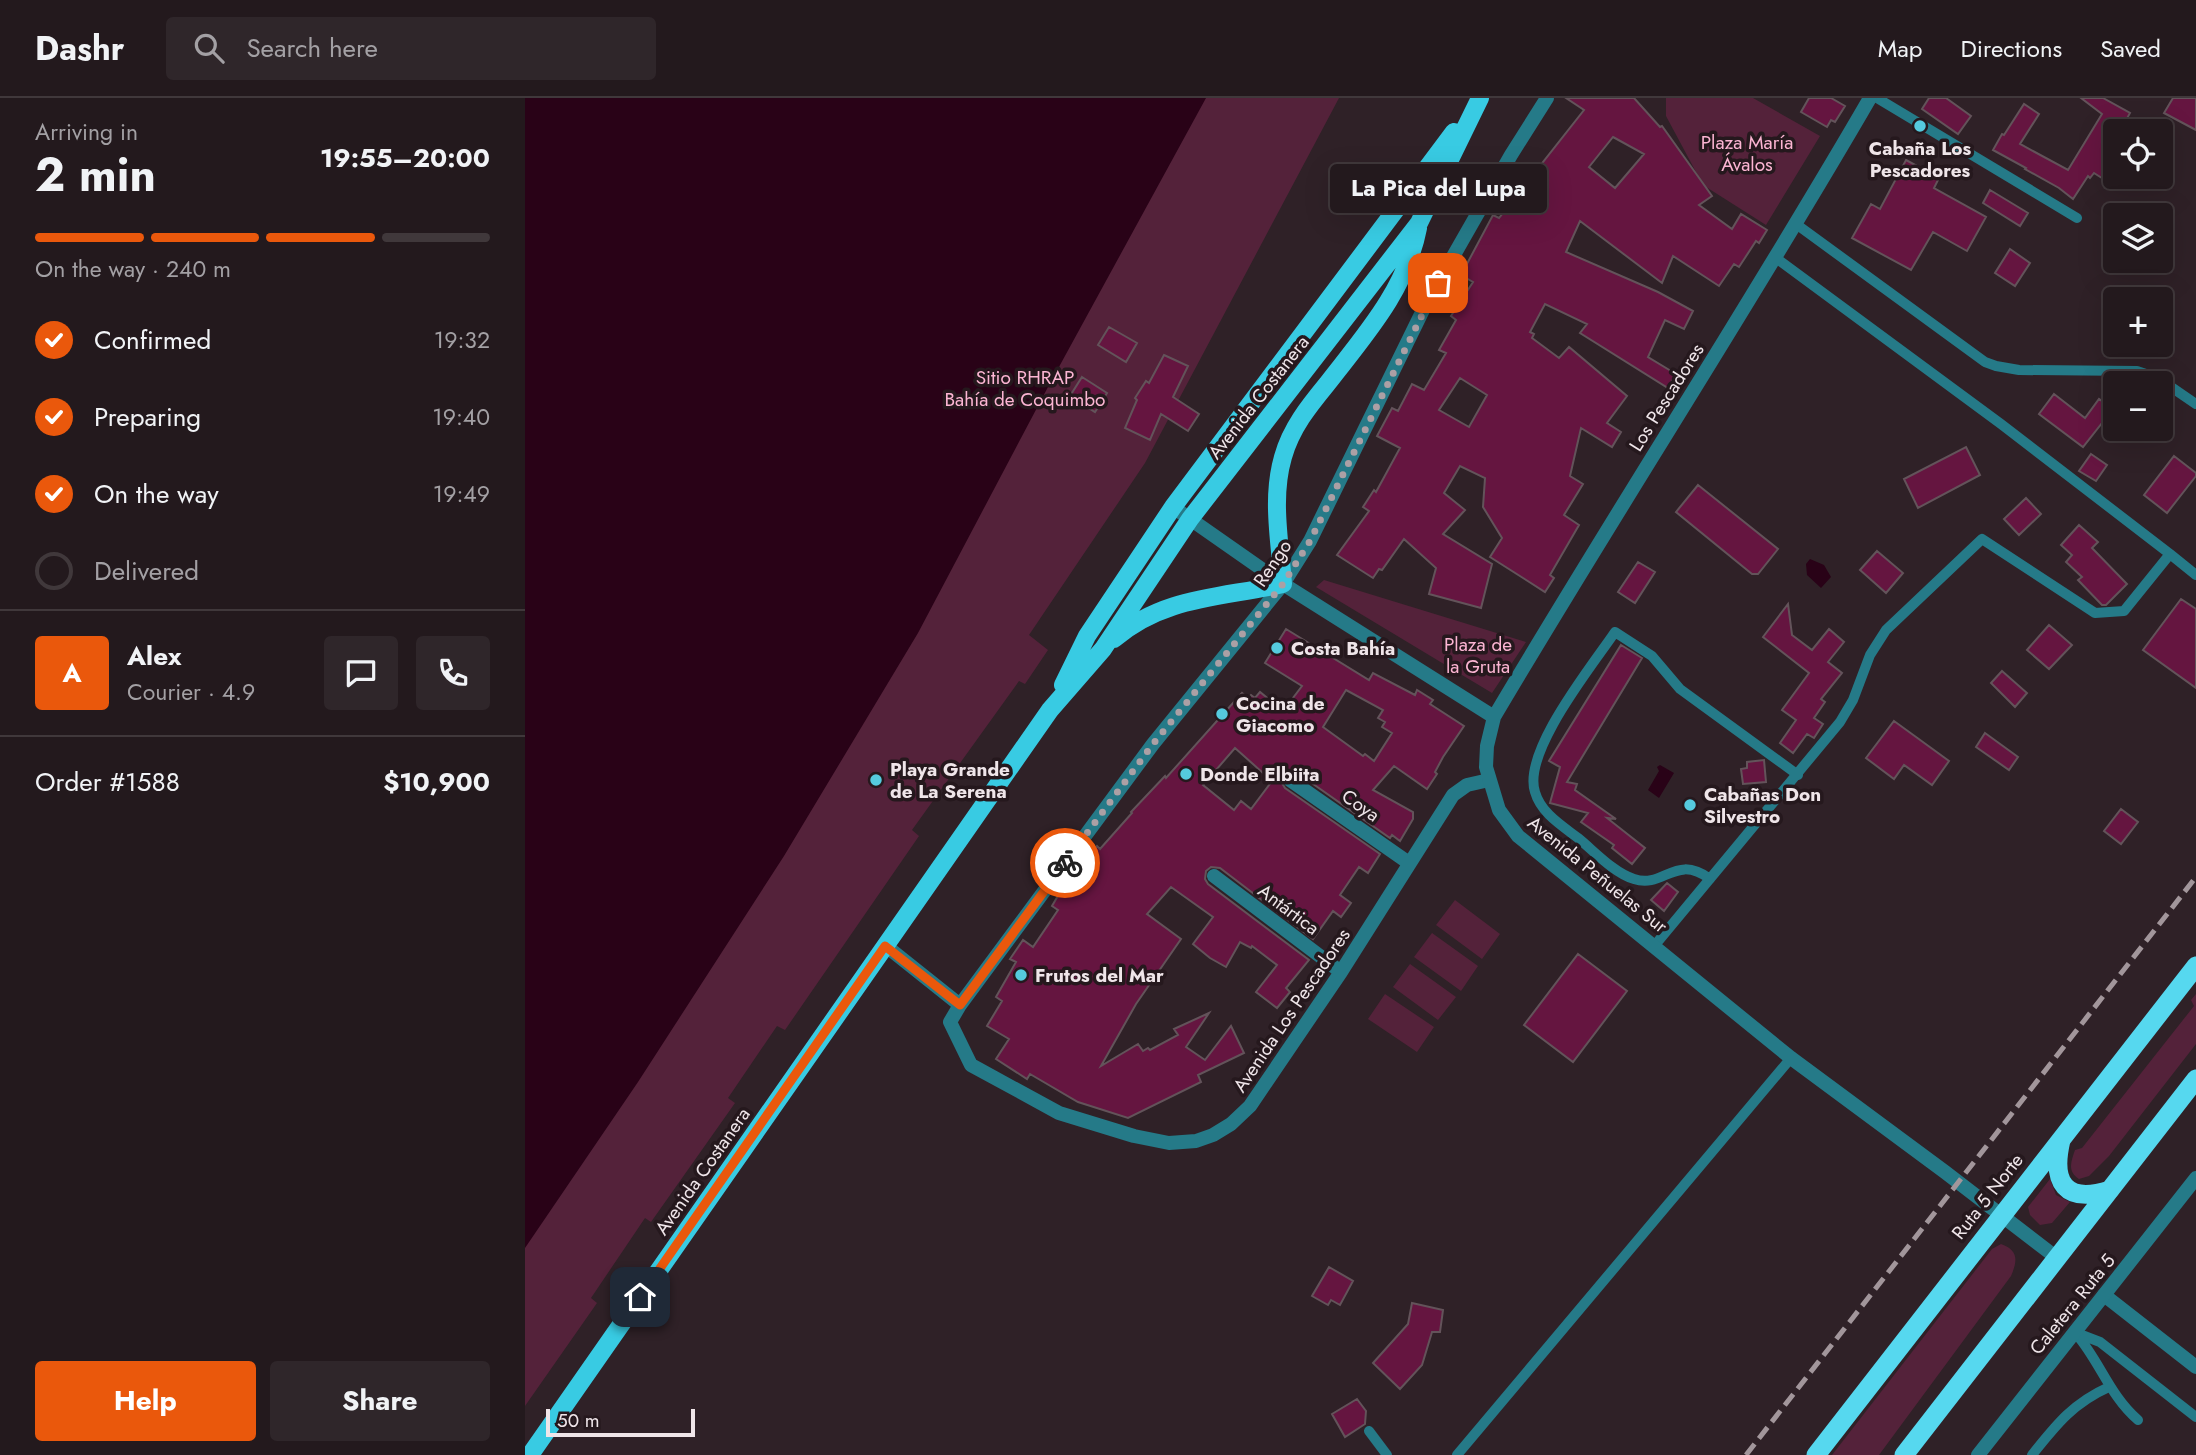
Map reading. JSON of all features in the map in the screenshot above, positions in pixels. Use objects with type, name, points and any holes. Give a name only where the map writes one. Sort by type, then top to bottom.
[{"type":"highway","name":"Ruta 5 Norte","points":[[1816,1455],[2196,967]]},
{"type":"highway","points":[[1903,1455],[2196,1079]]},
{"type":"highway","points":[[2062,1136],[2056,1168],[2067,1188],[2079,1195],[2093,1195],[2109,1190]]},
{"type":"main road","name":"Avenida Costanera","points":[[530,1455],[1050,710],[1103,649],[1190,519],[1419,223],[1479,98]]},
{"type":"main road","name":"Avenida Costanera","points":[[1050,710],[1087,636],[1173,507],[1479,98]]},
{"type":"main road","points":[[1103,649],[1137,622],[1176,604],[1283,584],[1277,499],[1285,449],[1304,413],[1387,305],[1414,247],[1419,223]]},
{"type":"street","name":"Rengo","points":[[960,1005],[1153,744],[1283,584],[1310,541],[1426,304],[1511,155],[1547,98]]},
{"type":"street","name":"Los Pescadores","points":[[1494,717],[1657,447],[1776,258],[1870,98]]},
{"type":"street","points":[[1173,507],[1283,584],[1494,717]]},
{"type":"street","name":"Avenida Peñuelas Sur","points":[[1494,717],[1487,746],[1486,767],[1499,810],[1518,836],[1791,1058],[2057,1258]]},
{"type":"street","name":"Coya","points":[[1290,780],[1409,863]]},
{"type":"street","name":"Avenida Los Pescadores","points":[[960,1005],[950,1022],[971,1065],[1059,1113],[1145,1139],[1184,1144],[1213,1135],[1231,1124],[1250,1106],[1341,972],[1453,795],[1467,785],[1489,780]]},
{"type":"street","name":"Antártica","points":[[1214,876],[1341,972]]},
{"type":"street","points":[[885,946],[960,1005]]},
{"type":"street","name":"Caletera Ruta 5","points":[[1978,1455],[2196,1178]]},
{"type":"street","points":[[2104,1295],[2196,1367]]},
{"type":"lane","points":[[1877,98],[2077,218]]},
{"type":"lane","points":[[1796,225],[1985,362],[2019,370],[2137,372],[2158,378],[2196,404]]},
{"type":"lane","points":[[1776,258],[2001,424],[2196,575]]},
{"type":"lane","points":[[1655,945],[1798,775],[1847,710],[1870,655],[1886,630],[1982,539],[2095,614],[2124,611],[2170,554]]},
{"type":"lane","points":[[1710,879],[1701,872],[1686,868],[1639,881],[1626,876],[1553,819],[1539,802],[1535,792],[1533,773],[1546,737],[1615,632],[1652,656],[1680,689],[1798,775]]},
{"type":"lane","points":[[1457,1455],[1791,1058]]},
{"type":"lane","points":[[2074,1332],[2094,1357],[2109,1387],[2122,1405],[2138,1420]]},
{"type":"lane","points":[[2074,1332],[2100,1342],[2196,1418]]},
{"type":"lane","points":[[2032,1455],[2064,1416],[2085,1399],[2109,1387]]},
{"type":"lane","points":[[1369,1431],[1387,1455]]},
{"type":"green space","name":"Sitio RHRAP Bahía de Coquimbo","points":[[1028,98],[1339,98],[1145,463],[1029,635],[1048,650],[1025,684],[1019,681],[912,830],[919,836],[785,1030],[777,1026],[728,1098],[735,1103],[651,1222],[645,1218],[591,1298],[597,1303],[525,1406],[525,935]]},
{"type":"green space","name":"Plaza María Ávalos","points":[[1666,98],[1753,98],[1820,136],[1766,225],[1703,185],[1666,116]]},
{"type":"green space","name":"Plaza de la Gruta","points":[[1324,580],[1526,642],[1492,693],[1316,587]]},
{"type":"green space","points":[[1455,900],[1500,934],[1482,959],[1436,925]]},
{"type":"green space","points":[[1432,933],[1478,966],[1461,991],[1414,957]]},
{"type":"green space","points":[[1410,964],[1456,997],[1438,1020],[1393,987]]},
{"type":"green space","points":[[1385,994],[1434,1027],[1417,1052],[1368,1019]]},
{"type":"green space","points":[[2196,994],[2196,1044],[2109,1156],[2089,1176],[2079,1179],[2071,1169],[2075,1150],[2082,1148],[2194,1006],[2191,1000]]},
{"type":"green space","points":[[2050,1179],[2056,1195],[2070,1202],[2052,1223],[2040,1225],[2030,1215],[2028,1207]]},
{"type":"green space","points":[[2001,1244],[2011,1249],[2015,1256],[2011,1276],[1879,1455],[1832,1455],[1992,1249]]},
{"type":"shaded area","points":[[525,98],[1206,98],[1048,387],[918,633],[784,856],[638,1082],[525,1248]]},
{"type":"shaded area","points":[[1810,559],[1824,565],[1831,577],[1821,588],[1807,575],[1806,564]]},
{"type":"shaded area","points":[[1660,765],[1674,773],[1659,798],[1648,790]]},
{"type":"building","points":[[1566,98],[1634,98],[1660,127],[1662,126],[1712,196],[1699,205],[1732,229],[1741,214],[1767,230],[1759,243],[1756,241],[1739,267],[1734,264],[1719,286],[1673,256],[1662,283],[1580,221],[1566,252],[1658,292],[1693,311],[1684,329],[1665,320],[1648,357],[1676,374],[1668,388],[1580,333],[1587,324],[1545,304],[1530,332],[1534,334],[1532,338],[1559,358],[1569,347],[1627,396],[1607,423],[1621,432],[1612,447],[1581,428],[1570,476],[1583,484],[1564,515],[1579,525],[1550,575],[1554,578],[1545,592],[1490,557],[1502,538],[1483,507],[1485,478],[1460,466],[1444,493],[1465,510],[1443,534],[1492,564],[1481,608],[1429,594],[1436,568],[1404,539],[1373,578],[1337,555],[1369,511],[1363,507],[1374,490],[1376,492],[1400,448],[1377,436],[1392,408],[1398,411],[1412,384],[1424,390],[1446,353],[1439,350],[1456,320],[1451,316],[1473,282],[1461,275],[1493,215],[1499,218],[1584,110]],"holes":[[[1613,137],[1644,154],[1615,188],[1589,167]],[[1460,378],[1487,395],[1469,427],[1439,410]]]},
{"type":"building","points":[[1809,98],[1831,98],[1845,106],[1835,122],[1831,120],[1827,127],[1801,112]]},
{"type":"building","points":[[1929,98],[1946,98],[1971,116],[1958,134],[1922,109]]},
{"type":"building","points":[[2081,98],[2103,98],[2130,113],[2127,119],[2103,119],[2103,179],[2094,173],[2090,178],[2088,176],[2073,199],[1993,150],[2024,104],[2039,114],[2020,144],[2068,170],[2102,114]]},
{"type":"building","points":[[2173,98],[2196,98],[2196,130],[2164,113]]},
{"type":"building","points":[[1906,160],[1939,178],[1934,188],[1986,217],[1967,251],[1933,232],[1911,270],[1852,238],[1871,204],[1880,209]]},
{"type":"building","points":[[1990,190],[2028,213],[2020,226],[1983,203]]},
{"type":"building","points":[[2010,249],[2030,263],[2015,286],[1995,273]]},
{"type":"building","points":[[1109,327],[1137,343],[1126,362],[1098,345]]},
{"type":"building","points":[[1164,355],[1188,366],[1173,397],[1199,414],[1188,431],[1161,414],[1150,440],[1125,428],[1137,400],[1135,398],[1146,381],[1149,383]]},
{"type":"building","points":[[1082,377],[1107,393],[1095,412],[1070,396]]},
{"type":"building","points":[[2054,394],[2085,418],[2099,399],[2103,402],[2103,422],[2083,447],[2039,414]]},
{"type":"building","points":[[1966,447],[1980,475],[1918,508],[1904,479]]},
{"type":"building","points":[[2091,454],[2107,465],[2096,481],[2079,471]]},
{"type":"building","points":[[2174,456],[2196,473],[2196,476],[2167,513],[2144,495]]},
{"type":"building","points":[[1698,485],[1778,549],[1758,574],[1752,574],[1676,512]]},
{"type":"building","points":[[2026,498],[2041,514],[2019,535],[2004,519]]},
{"type":"building","points":[[2079,525],[2098,542],[2092,548],[2127,584],[2106,605],[2102,605],[2078,580],[2082,577],[2066,562],[2072,555],[2061,545]]},
{"type":"building","points":[[1877,551],[1903,573],[1886,593],[1860,570]]},
{"type":"building","points":[[1638,562],[1655,572],[1635,603],[1618,592]]},
{"type":"building","points":[[2181,599],[2196,609],[2196,688],[2143,650]]},
{"type":"building","points":[[1788,604],[1792,635],[1812,650],[1829,629],[1844,642],[1828,662],[1842,673],[1821,699],[1825,702],[1814,718],[1823,724],[1814,738],[1807,734],[1793,753],[1780,743],[1796,720],[1782,710],[1809,673],[1763,637]]},
{"type":"building","points":[[2049,625],[2072,645],[2049,669],[2027,650]]},
{"type":"building","points":[[1286,629],[1369,680],[1373,673],[1415,695],[1417,690],[1433,700],[1430,704],[1464,726],[1443,757],[1435,772],[1437,774],[1427,789],[1394,766],[1373,790],[1413,812],[1413,819],[1400,841],[1392,835],[1390,838],[1296,772],[1285,772],[1280,780],[1285,788],[1380,854],[1368,873],[1359,867],[1340,895],[1351,903],[1341,917],[1333,911],[1313,939],[1220,868],[1211,867],[1206,871],[1205,879],[1208,884],[1309,960],[1286,988],[1290,992],[1277,1008],[1256,992],[1277,965],[1252,946],[1251,948],[1240,942],[1226,967],[1193,944],[1213,917],[1171,887],[1147,914],[1181,939],[1136,1004],[1101,1066],[1138,1044],[1143,1051],[1148,1048],[1150,1050],[1178,1035],[1174,1029],[1209,1013],[1186,1047],[1205,1060],[1231,1026],[1244,1053],[1198,1075],[1201,1082],[1128,1118],[1078,1102],[1030,1074],[1027,1079],[996,1059],[1009,1039],[987,1026],[1002,1001],[996,997],[1016,962],[1010,959],[1023,940],[1033,947],[1058,910],[1052,906],[1062,889],[1068,893],[1087,867],[1082,863],[1097,846],[1100,849],[1242,693],[1248,698],[1251,695],[1255,698],[1260,692],[1283,711],[1302,686],[1265,663]],"holes":[[[1346,690],[1383,710],[1378,718],[1385,722],[1382,727],[1392,733],[1374,761],[1323,727]],[[1235,748],[1272,781],[1251,809],[1241,801],[1234,810],[1203,785]]]},
{"type":"building","points":[[1621,645],[1642,658],[1567,782],[1577,784],[1575,790],[1616,819],[1607,818],[1645,848],[1632,864],[1612,848],[1614,845],[1581,822],[1588,813],[1550,803],[1560,767],[1549,761]]},
{"type":"building","points":[[2002,671],[2027,693],[2015,707],[1991,683]]},
{"type":"building","points":[[1894,721],[1949,761],[1932,785],[1904,765],[1894,779],[1866,758]]},
{"type":"building","points":[[1985,733],[2018,757],[2009,770],[1976,747]]},
{"type":"building","points":[[1764,760],[1766,782],[1743,784],[1741,769],[1747,768],[1747,762]]},
{"type":"building","points":[[2121,809],[2138,822],[2121,844],[2104,831]]},
{"type":"building","points":[[1667,883],[1678,892],[1664,911],[1651,900]]},
{"type":"building","points":[[1578,954],[1627,991],[1573,1062],[1524,1025]]},
{"type":"building","points":[[1329,1267],[1353,1281],[1340,1305],[1331,1300],[1328,1305],[1312,1296]]},
{"type":"building","points":[[1412,1303],[1443,1310],[1440,1332],[1432,1332],[1422,1365],[1400,1389],[1373,1363],[1408,1324]]},
{"type":"building","points":[[1357,1399],[1366,1411],[1365,1424],[1345,1437],[1332,1414]]},
{"type":"railway","points":[[1746,1455],[2196,877]]},
{"type":"way so far","points":[[1065,863],[1153,744],[1283,584],[1310,541],[1438,283]]},
{"type":"place","name":"Cabaña Los Pescadores","points":[[1920,126]]},
{"type":"place","name":"La Pica del Lupa","points":[[1438,283]]},
{"type":"place","name":"Costa Bahía","points":[[1277,648]]},
{"type":"place","name":"Cocina de Giacomo","points":[[1222,714]]},
{"type":"place","name":"Donde Elbiita","points":[[1186,774]]},
{"type":"place","name":"Playa Grande de La Serena","points":[[876,780]]},
{"type":"place","name":"Cabañas Don Silvestro","points":[[1690,805]]},
{"type":"place","name":"Frutos del Mar","points":[[1021,975]]},
{"type":"route","points":[[640,1297],[885,946],[960,1005],[1065,863]]}]
